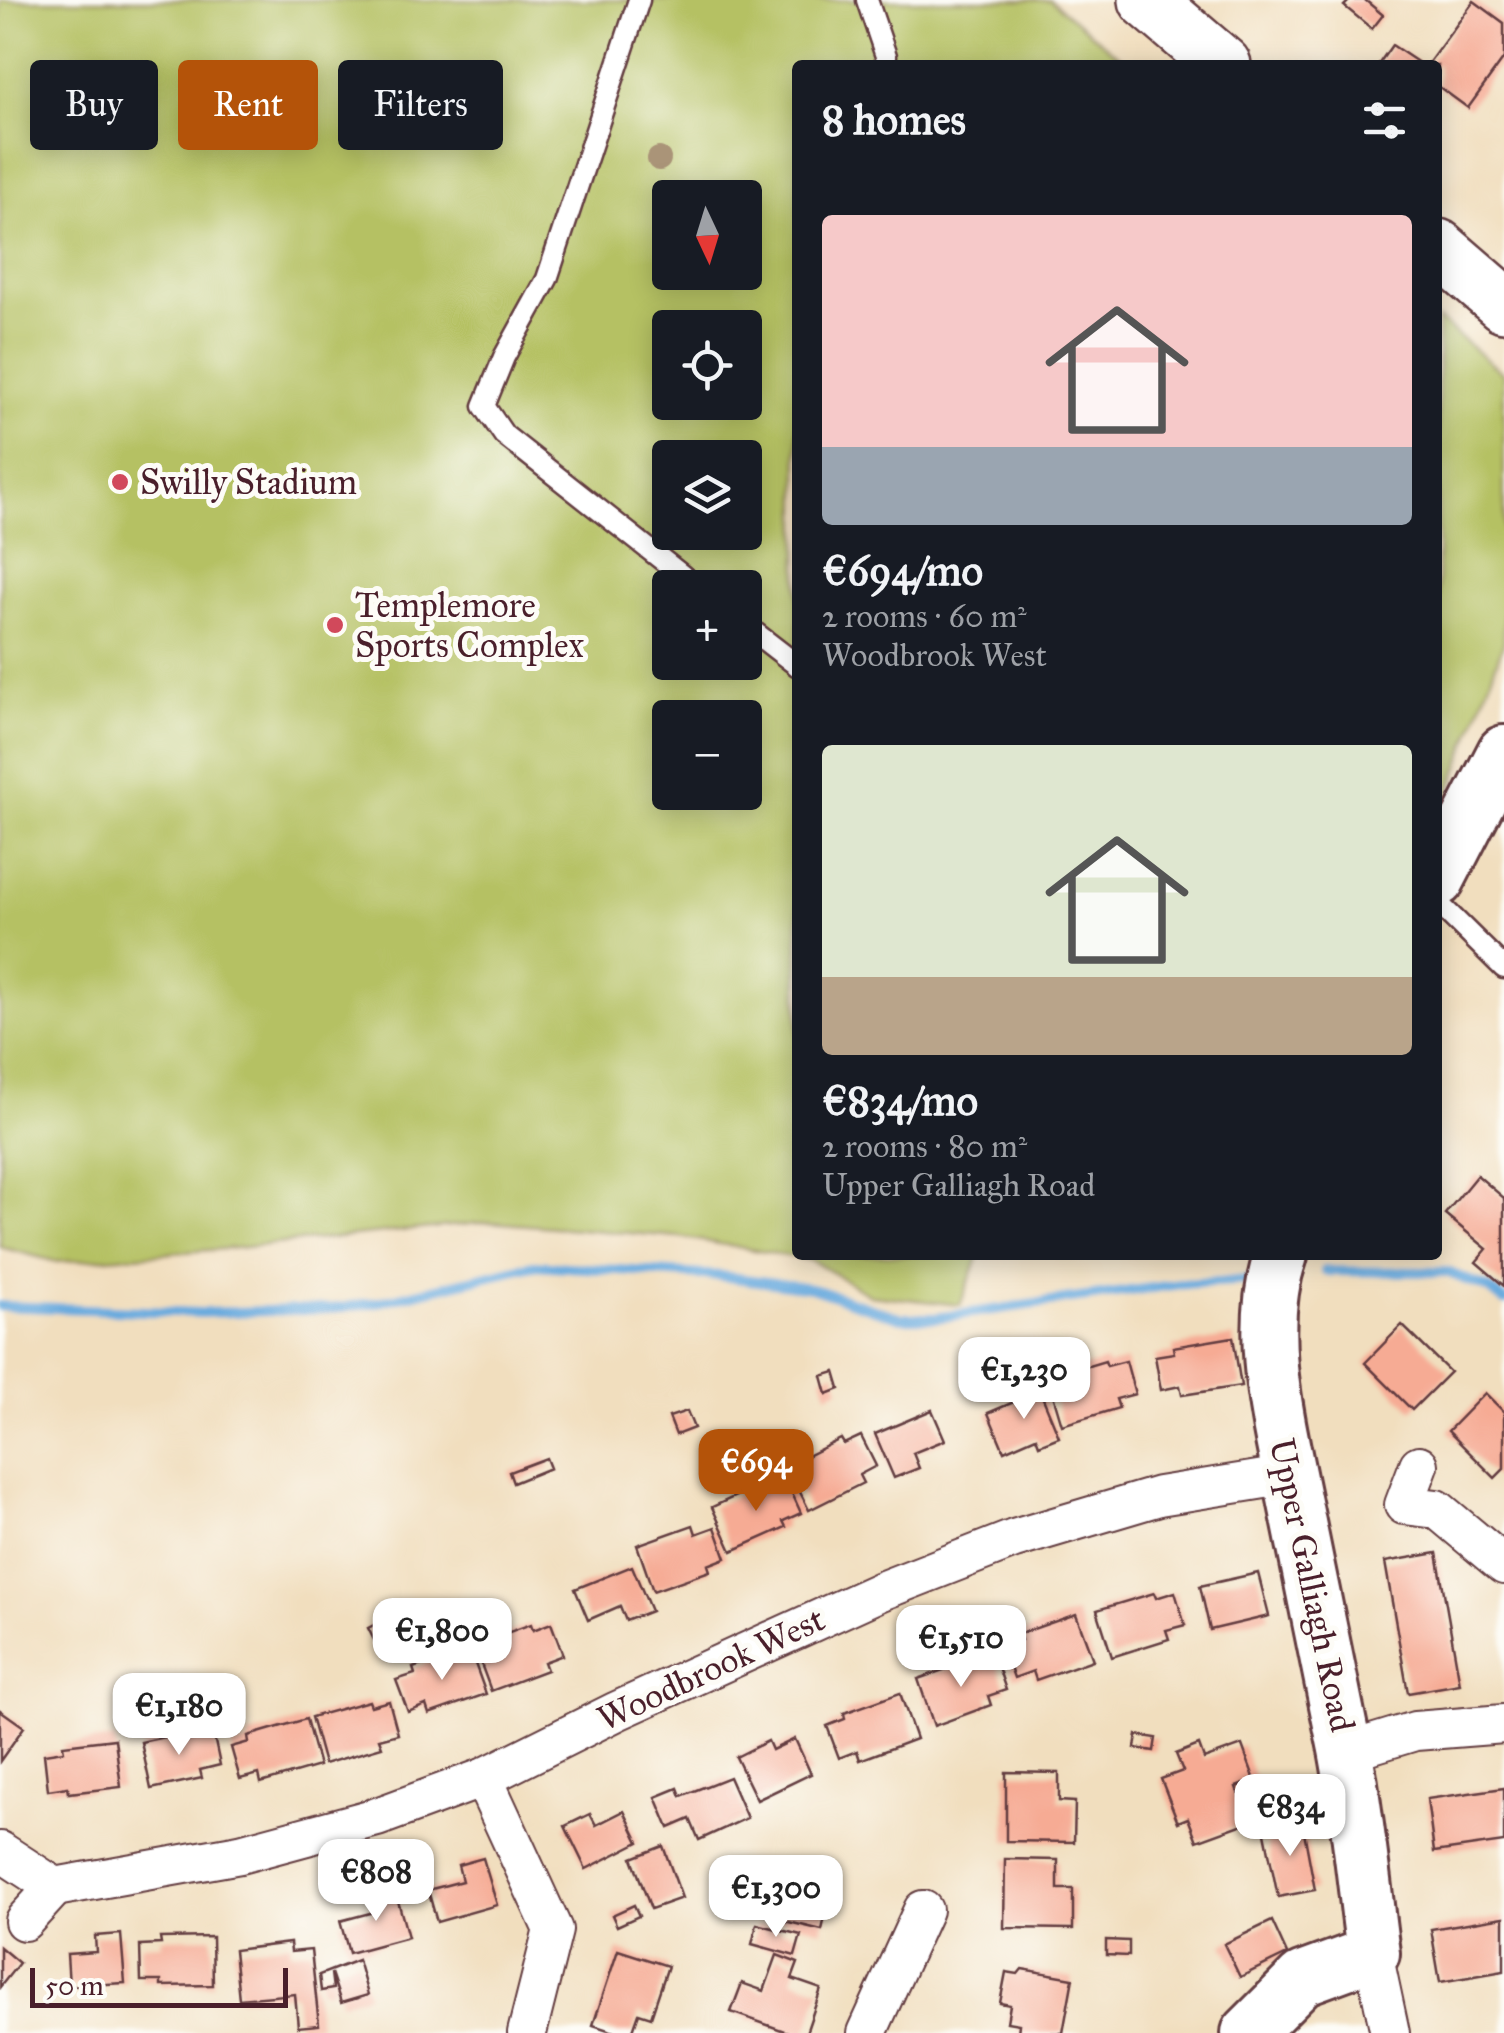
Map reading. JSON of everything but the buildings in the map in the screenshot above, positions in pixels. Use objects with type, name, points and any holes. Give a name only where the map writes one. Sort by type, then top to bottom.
[{"type":"highway","points":[[1147,0],[1218,60]]},
{"type":"highway","points":[[1442,251],[1504,304]]},
{"type":"street","points":[[1442,872],[1504,752]]},
{"type":"street","name":"Upper Galliagh Road","points":[[1278,1260],[1272,1278],[1272,1366],[1280,1440],[1346,1752],[1373,1954],[1390,2033]]},
{"type":"street","points":[[1419,1465],[1404,1506],[1437,1509],[1504,1566]]},
{"type":"street","name":"Woodbrook West","points":[[55,1887],[240,1854],[377,1818],[484,1778],[617,1711],[881,1591],[1014,1538],[1159,1496],[1290,1476]]},
{"type":"street","points":[[1346,1752],[1415,1731],[1504,1724]]},
{"type":"street","points":[[484,1778],[553,1930],[526,2033]]},
{"type":"street","points":[[0,1851],[55,1887],[24,1920]]},
{"type":"street","points":[[868,2033],[924,1910]]},
{"type":"street","points":[[1248,2033],[1302,1979],[1373,1954]]},
{"type":"lane","points":[[640,0],[547,279],[504,357],[484,406],[504,435],[675,570]]},
{"type":"lane","points":[[867,0],[886,56]]},
{"type":"lane","points":[[762,638],[792,661]]},
{"type":"lane","points":[[1442,907],[1504,968]]},
{"type":"green space","name":"Templemore Sports Complex","points":[[0,0],[1050,0],[1124,60],[792,60],[792,1257],[680,1237],[489,1222],[57,1262],[0,1247]]},
{"type":"green space","points":[[1442,322],[1504,374],[1504,642],[1442,813]]},
{"type":"green space","name":"Templemore Sports Complex","points":[[811,1260],[977,1260],[960,1305],[870,1295]]},
{"type":"waterway","points":[[0,1306],[202,1313],[331,1309],[378,1302],[533,1265],[721,1276],[811,1288],[901,1318],[935,1318],[1180,1284],[1251,1280]]},
{"type":"waterway","points":[[1325,1271],[1447,1272],[1489,1289],[1504,1301]]},
{"type":"place","name":"Swilly Stadium","points":[[120,482]]},
{"type":"place","name":"Templemore Sports Complex","points":[[335,625]]}]
